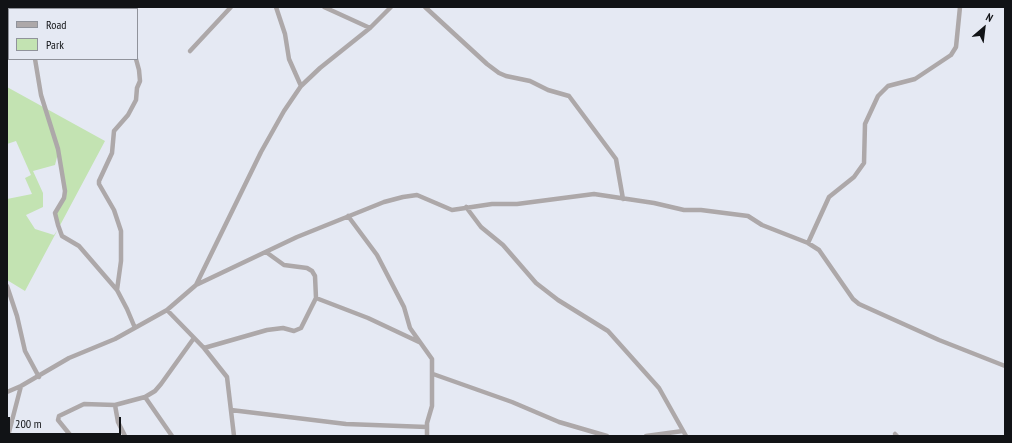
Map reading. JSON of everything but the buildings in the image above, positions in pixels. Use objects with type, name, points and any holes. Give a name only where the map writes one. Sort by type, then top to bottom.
[{"type":"street","points":[[190,51],[231,7]]},
{"type":"street","points":[[276,7],[285,34],[289,59],[300,86]]},
{"type":"street","points":[[324,7],[370,28]]},
{"type":"street","points":[[196,285],[261,152],[300,86],[370,28],[391,7]]},
{"type":"street","points":[[425,7],[487,64],[502,75],[528,80],[548,90],[569,96],[616,159],[623,200]]},
{"type":"street","points":[[808,243],[829,197],[854,177],[864,163],[865,124],[878,96],[888,86],[915,79],[951,55],[956,47],[960,7]]},
{"type":"street","points":[[35,60],[42,94],[58,149],[65,191],[64,198],[56,213],[62,236],[78,246],[117,290],[135,328]]},
{"type":"street","points":[[117,290],[121,261],[121,231],[114,210],[99,184],[99,181],[112,153],[114,131],[128,115],[136,100],[137,88],[140,81],[136,60]]},
{"type":"street","points":[[7,392],[38,377],[69,358],[135,328],[167,310],[196,285],[297,237],[348,216],[384,202],[417,195],[452,210],[466,207],[517,204],[594,194],[623,200],[654,203],[684,210],[700,210],[748,216],[762,225],[808,243],[819,250],[852,299],[859,304],[946,343],[1005,366]]},
{"type":"street","points":[[466,207],[481,227],[503,245],[536,283],[558,300],[608,331],[659,388],[686,436]]},
{"type":"street","points":[[348,216],[377,255],[404,307],[410,328],[432,359],[432,406],[427,427],[427,436]]},
{"type":"street","points":[[204,348],[246,334],[283,328],[298,330],[301,328],[316,298],[316,280],[312,271],[307,268],[284,265],[266,252]]},
{"type":"street","points":[[7,286],[17,316],[25,351],[38,377]]},
{"type":"street","points":[[316,298],[368,318],[420,342]]},
{"type":"street","points":[[167,310],[204,348],[227,377],[234,436]]},
{"type":"street","points":[[71,436],[58,420],[59,416],[84,404],[115,405],[145,397],[155,391],[161,384],[194,338]]},
{"type":"street","points":[[433,374],[512,402],[559,422],[607,436]]},
{"type":"street","points":[[8,436],[21,386]]},
{"type":"street","points":[[145,397],[172,436]]},
{"type":"street","points":[[115,405],[118,422],[125,436]]},
{"type":"street","points":[[231,410],[346,424],[427,427]]},
{"type":"street","points":[[646,436],[683,431]]},
{"type":"green space","points":[[7,87],[105,141],[59,228],[55,213],[64,198],[58,153],[55,165],[33,171],[43,193],[43,207],[26,215],[35,229],[54,235],[57,230],[25,291],[7,280],[7,199],[32,194],[25,178],[31,175],[16,141],[7,144]]}]
